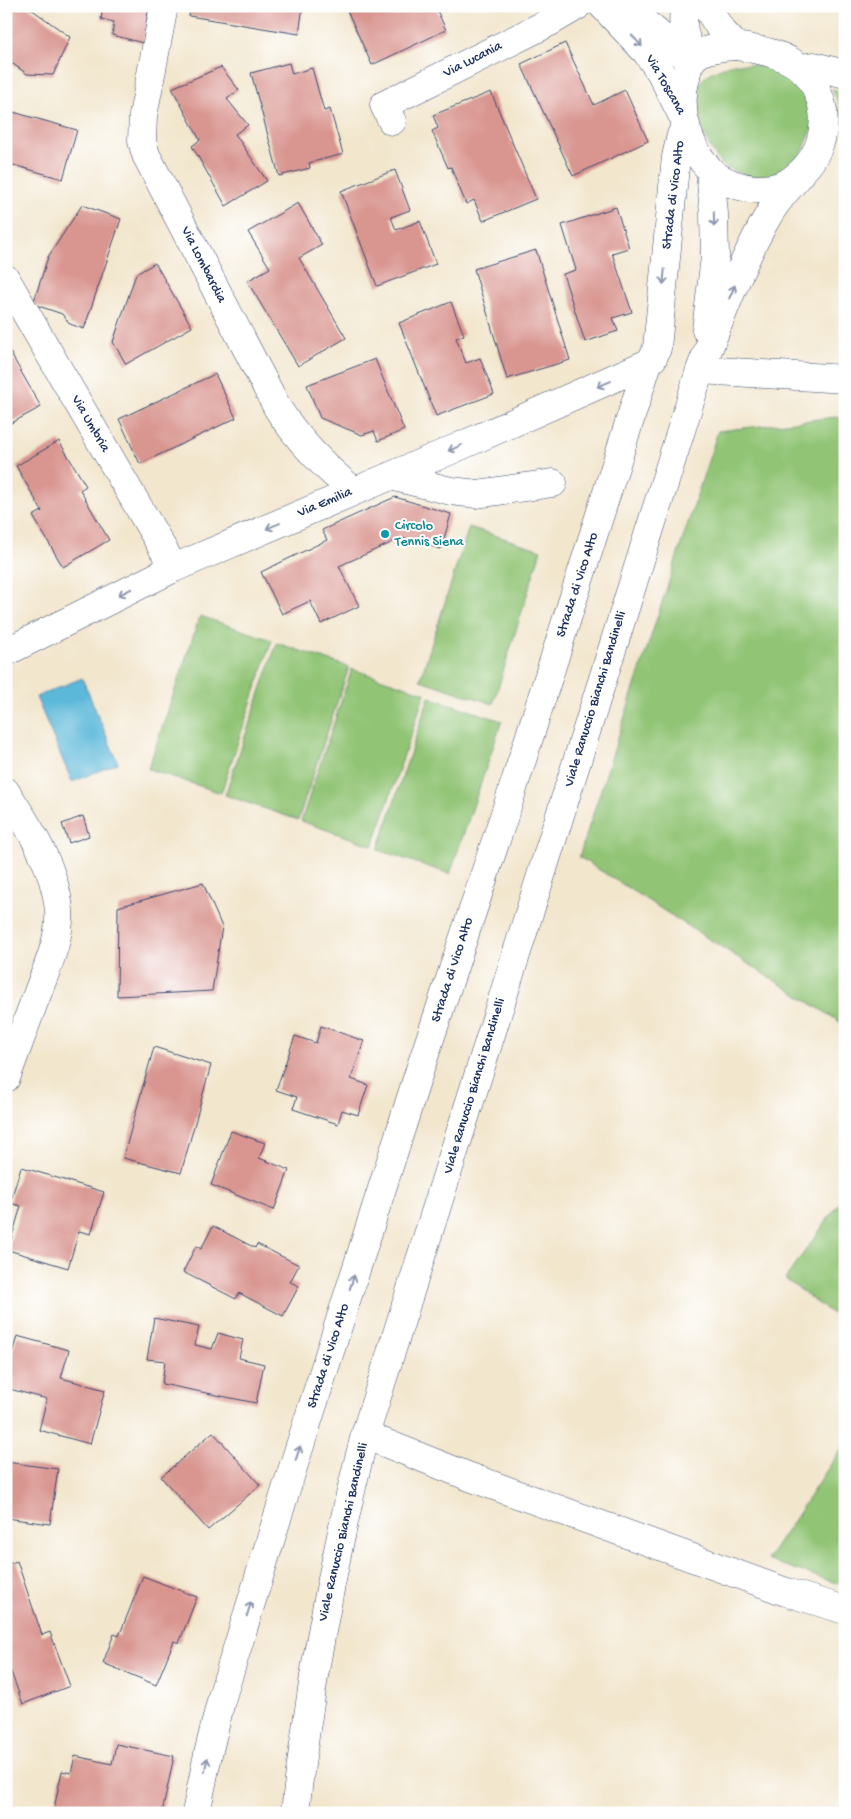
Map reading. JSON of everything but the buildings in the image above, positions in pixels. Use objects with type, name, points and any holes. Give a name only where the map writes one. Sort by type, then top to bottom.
[{"type":"street","name":"Via Lombardia","points":[[164,6],[143,116],[142,141],[146,155],[278,409],[304,444],[354,491]]},
{"type":"street","name":"Via Lucania","points":[[392,121],[384,105],[555,19],[576,6]]},
{"type":"street","name":"Via Toscana","points":[[603,6],[650,58],[667,84],[685,123]]},
{"type":"street","name":"Via Toscana","points":[[622,6],[693,59]]},
{"type":"street","points":[[684,6],[682,25],[693,59],[707,50],[736,46],[777,54],[809,75],[822,101],[825,120],[822,139],[807,165]]},
{"type":"street","points":[[706,6],[716,24],[736,46]]},
{"type":"street","name":"Strada di Vico Alto","points":[[693,59],[683,90],[685,123],[691,141],[710,170],[728,182],[744,188],[775,188],[785,184],[807,165],[845,140]]},
{"type":"street","points":[[801,68],[814,66],[845,74]]},
{"type":"street","name":"Strada di Vico Alto","points":[[196,1813],[222,1697],[289,1480],[422,1063],[510,798],[648,364],[655,354],[676,157],[678,142],[685,123]]},
{"type":"street","name":"Viale Ranuccio Bianchi Bandinelli","points":[[295,1813],[304,1738],[332,1574],[351,1486],[365,1435],[700,370],[758,234],[780,198],[807,165]]},
{"type":"street","name":"Viale Ranuccio Bianchi Bandinelli","points":[[700,370],[715,256],[710,170]]},
{"type":"street","name":"Via Umbria","points":[[6,279],[174,568]]},
{"type":"street","name":"Via Emilia","points":[[6,652],[174,568],[648,364]]},
{"type":"street","points":[[700,370],[845,380]]},
{"type":"street","points":[[390,476],[452,491],[476,494],[553,483]]},
{"type":"street","points":[[6,792],[33,835],[48,867],[59,911],[56,939],[6,1078]]},
{"type":"street","points":[[365,1435],[470,1477],[749,1579],[845,1610]]},
{"type":"green space","points":[[733,64],[761,66],[780,71],[796,80],[804,90],[816,120],[796,167],[760,179],[724,166],[714,154],[696,106],[697,88],[709,74]]},
{"type":"green space","points":[[832,89],[845,92],[845,120],[841,121],[839,104]]},
{"type":"green space","points":[[836,417],[845,419],[845,1025],[579,857],[718,431]]},
{"type":"green space","points":[[469,527],[541,550],[493,704],[420,680]]},
{"type":"green space","points":[[200,616],[272,640],[221,793],[148,769]]},
{"type":"green space","points":[[277,643],[349,667],[298,820],[225,795]]},
{"type":"green space","points":[[352,669],[425,693],[373,846],[301,821]]},
{"type":"green space","points":[[429,697],[502,721],[450,874],[378,850]]},
{"type":"green space","points":[[845,1195],[845,1323],[785,1279]]},
{"type":"green space","points":[[845,1443],[845,1586],[767,1560]]},
{"type":"water","points":[[82,678],[118,763],[72,782],[36,697]]},
{"type":"place","name":"Circolo Tennis Siena","points":[[385,534]]}]
